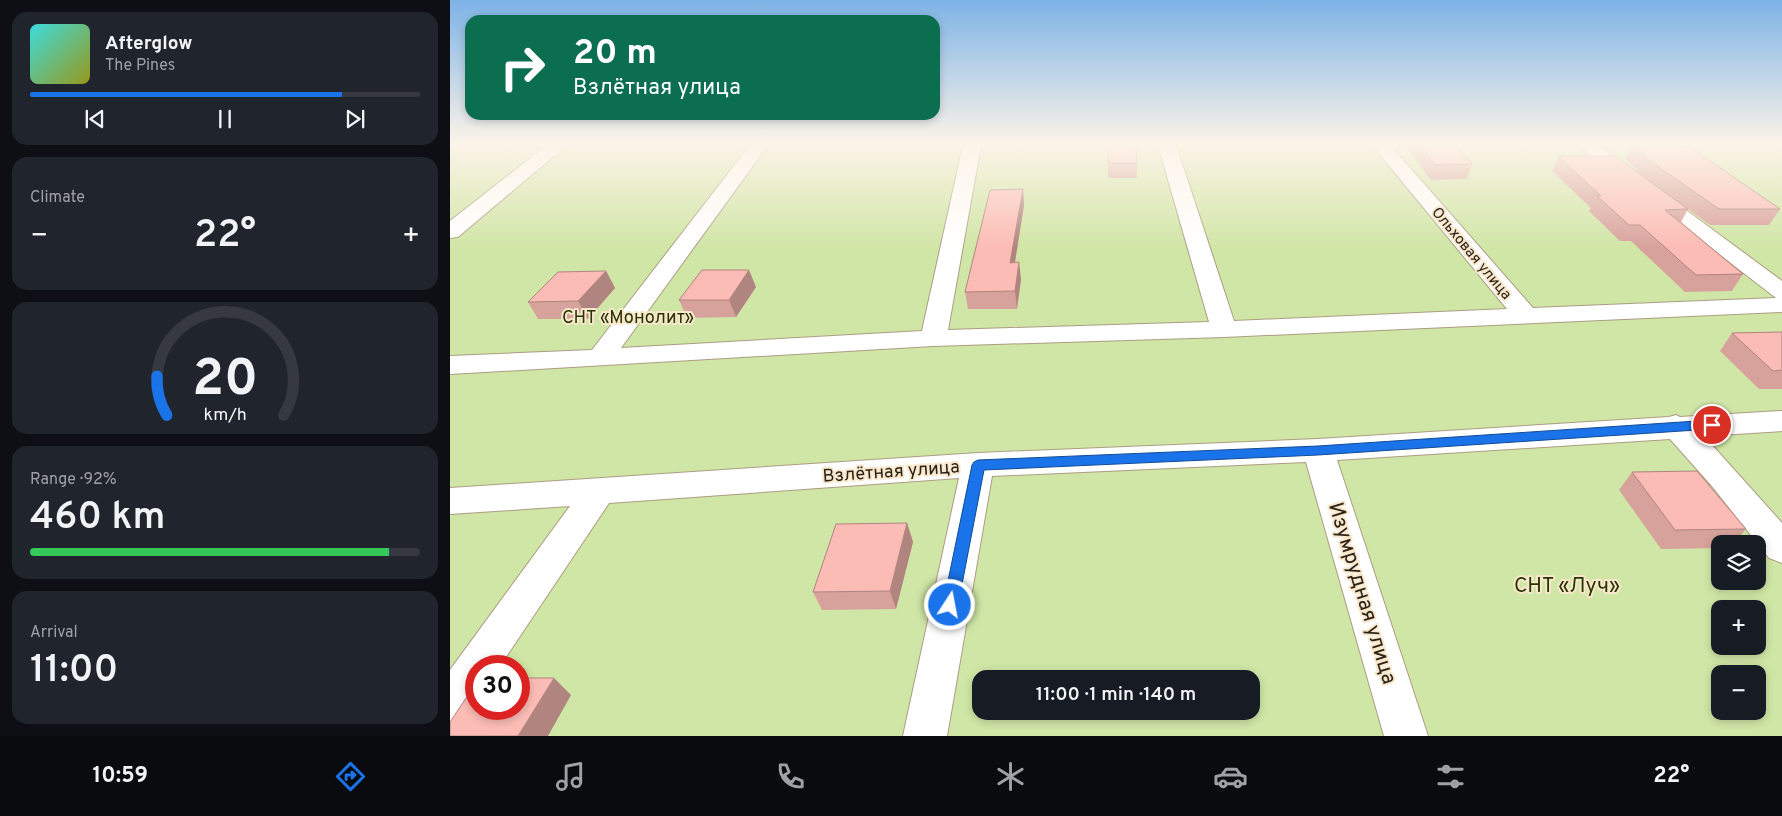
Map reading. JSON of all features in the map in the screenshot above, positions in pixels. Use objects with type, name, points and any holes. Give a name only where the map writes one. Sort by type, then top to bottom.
[{"type":"street","points":[[450,232],[515,179]]},
{"type":"street","points":[[600,358],[733,179]]},
{"type":"street","points":[[933,338],[965,179]]},
{"type":"street","points":[[1178,179],[1224,329]]},
{"type":"street","name":"Ольховая улица","points":[[1409,179],[1525,315]]},
{"type":"street","points":[[1633,179],[1782,292]]},
{"type":"street","points":[[450,365],[933,338],[1224,329],[1525,315],[1782,306]]},
{"type":"street","name":"Взлётная улица","points":[[450,501],[598,493],[978,465],[1318,450],[1676,426],[1782,421]]},
{"type":"street","points":[[1676,426],[1722,476],[1782,548]]},
{"type":"street","name":"Изумрудная улица","points":[[1318,450],[1341,519],[1406,736]]},
{"type":"street","points":[[925,736],[978,465]]},
{"type":"street","points":[[485,655],[598,493]]},
{"type":"street","points":[[450,706],[465,684]]},
{"type":"green space","points":[[450,179],[1782,179],[1782,736],[450,736]]},
{"type":"building","points":[[1583,179],[1647,179],[1688,209],[1665,210],[1743,274],[1696,275],[1640,225],[1629,225],[1597,196],[1601,196]]},
{"type":"building","points":[[1676,179],[1737,179],[1780,209],[1719,209]]},
{"type":"building","points":[[1023,189],[1010,263],[1019,262],[1015,291],[965,292],[990,190]]},
{"type":"building","points":[[702,270],[749,270],[729,300],[679,300]]},
{"type":"building","points":[[606,271],[578,301],[528,302],[558,272]]},
{"type":"building","points":[[1782,332],[1782,370],[1773,371],[1732,333]]},
{"type":"building","points":[[1697,471],[1746,529],[1675,530],[1632,472]]},
{"type":"building","points":[[907,523],[890,591],[813,592],[836,524]]},
{"type":"building","points":[[530,678],[554,678],[530,717]]},
{"type":"building","points":[[465,700],[465,720],[528,720],[518,736],[450,736],[450,722]]},
{"type":"route","points":[[950,605],[978,465],[1318,450],[1712,425]]},
{"type":"park label","name":"СНТ «Монолит»","points":[[628,317]]},
{"type":"park label","name":"СНТ «Луч»","points":[[1567,585]]}]
